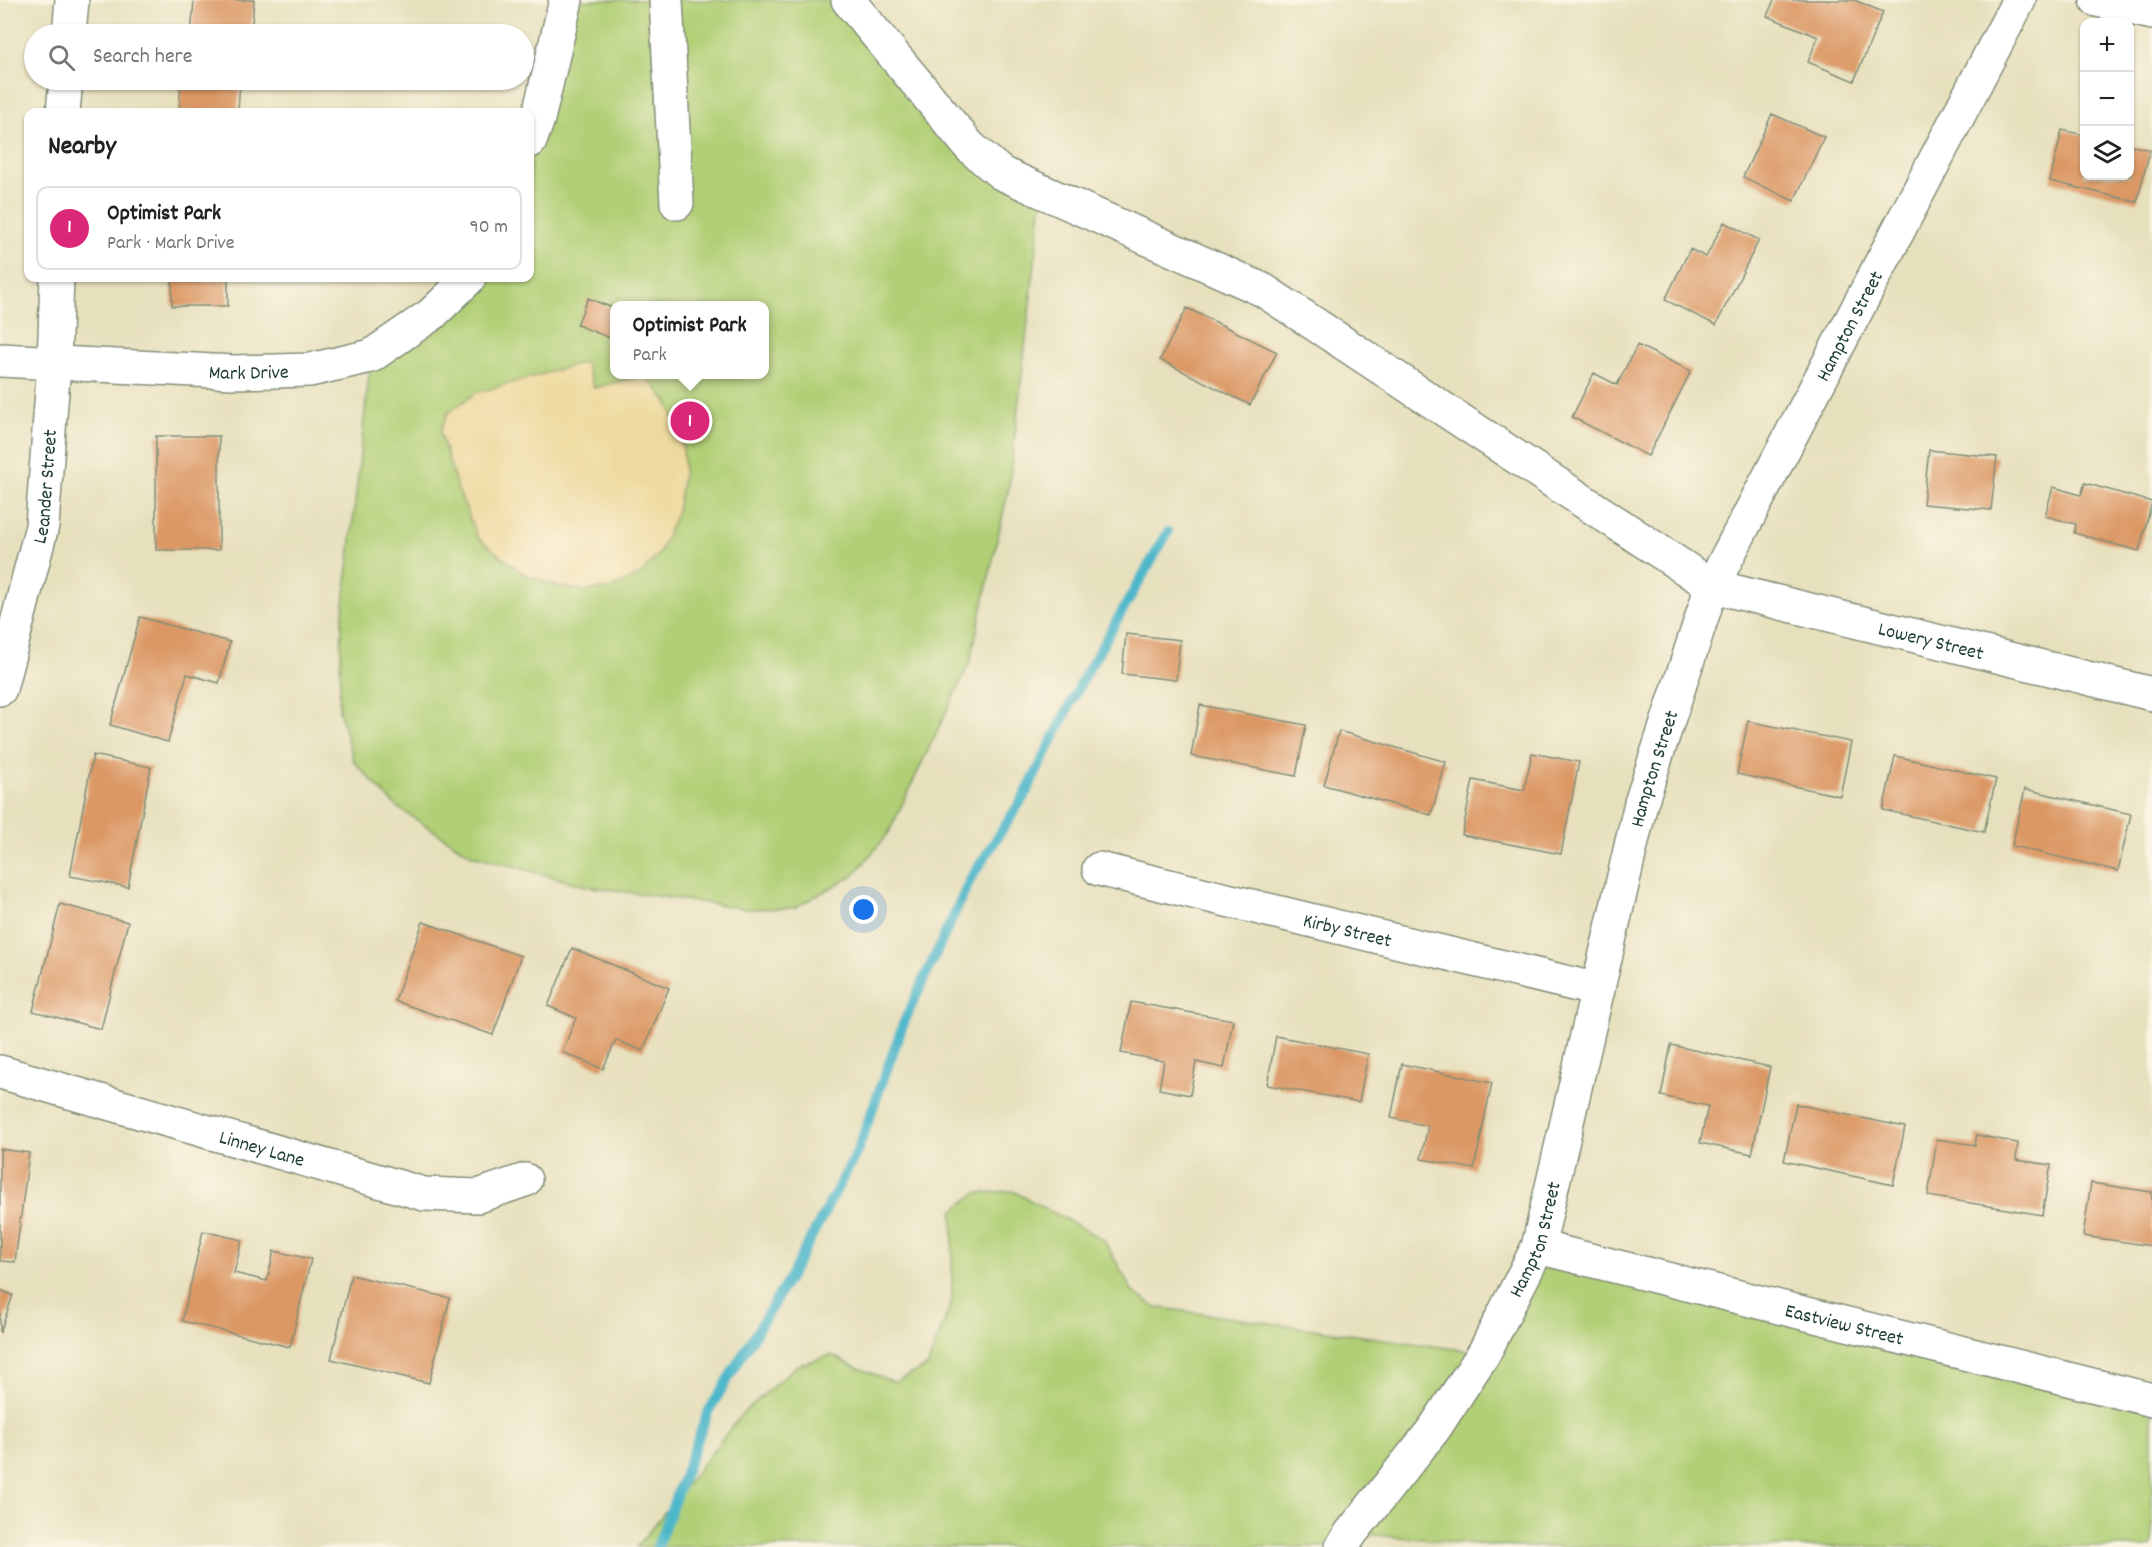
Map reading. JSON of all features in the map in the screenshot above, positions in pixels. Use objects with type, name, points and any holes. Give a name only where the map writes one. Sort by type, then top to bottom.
[{"type":"street","points":[[70,24],[72,0]]},
{"type":"street","points":[[534,130],[566,0]]},
{"type":"street","points":[[666,0],[677,203]]},
{"type":"street","name":"Lowery Street","points":[[848,0],[970,147],[1001,173],[1263,290],[1712,586],[2152,694]]},
{"type":"street","name":"Hampton Street","points":[[1342,1547],[1434,1429],[1478,1363],[1538,1247],[1641,803],[1712,586],[2019,0]]},
{"type":"street","points":[[2097,0],[2152,14]]},
{"type":"street","points":[[63,108],[65,90]]},
{"type":"street","name":"Leander Street","points":[[0,689],[42,526],[54,363],[57,282]]},
{"type":"street","name":"Mark Drive","points":[[0,360],[233,372],[310,370],[371,356],[432,314],[465,282]]},
{"type":"street","name":"Kirby Street","points":[[1099,869],[1598,990]]},
{"type":"street","name":"Linney Lane","points":[[0,1072],[424,1194],[478,1196],[525,1180]]},
{"type":"street","name":"Eastview Street","points":[[1538,1247],[2152,1400]]},
{"type":"green space","points":[[566,0],[848,0],[970,147],[1043,191],[1009,487],[970,662],[888,834],[853,876],[794,908],[748,909],[586,886],[472,855],[398,808],[354,762],[339,711],[342,623],[371,356],[464,282],[534,282],[534,125]]},
{"type":"green space","points":[[1013,1191],[1104,1240],[1133,1292],[1155,1307],[1484,1353],[1538,1247],[2152,1400],[2152,1547],[1514,1547],[1351,1533],[1342,1547],[637,1547],[742,1414],[796,1366],[831,1355],[894,1382],[927,1367],[952,1301],[953,1211],[976,1193]]},
{"type":"sand","points":[[585,362],[594,388],[630,379],[649,379],[668,403],[682,439],[684,468],[677,511],[660,552],[641,574],[612,588],[586,591],[559,587],[524,574],[478,538],[457,487],[440,432],[448,413],[476,393]]},
{"type":"building","points":[[194,0],[254,0],[252,24],[192,24]]},
{"type":"building","points":[[1774,0],[1854,0],[1883,12],[1854,81],[1808,62],[1818,37],[1767,16]]},
{"type":"building","points":[[180,90],[239,90],[238,108],[179,108]]},
{"type":"building","points":[[1772,114],[1824,137],[1794,201],[1743,177]]},
{"type":"building","points":[[2062,130],[2080,134],[2080,180],[2134,180],[2134,146],[2150,150],[2137,202],[2050,181]]},
{"type":"building","points":[[1724,222],[1759,240],[1716,325],[1665,300],[1690,249],[1706,257]]},
{"type":"building","points":[[172,282],[228,282],[228,306],[172,306]]},
{"type":"building","points":[[588,298],[610,307],[610,338],[577,325]]},
{"type":"building","points":[[1187,308],[1277,352],[1250,405],[1160,360]]},
{"type":"building","points":[[1637,345],[1691,371],[1648,456],[1572,417],[1594,373],[1617,385]]},
{"type":"building","points":[[156,436],[219,436],[219,550],[156,550]]},
{"type":"building","points":[[1929,450],[1997,457],[1991,510],[1923,504]]},
{"type":"building","points":[[2085,483],[2152,502],[2139,551],[2074,533],[2076,524],[2045,516],[2053,487],[2081,495]]},
{"type":"building","points":[[140,617],[230,642],[219,683],[187,674],[168,742],[110,725]]},
{"type":"building","points":[[1126,634],[1180,640],[1176,680],[1122,674]]},
{"type":"building","points":[[1200,705],[1306,725],[1296,776],[1191,756]]},
{"type":"building","points":[[1748,721],[1851,742],[1840,796],[1737,774]]},
{"type":"building","points":[[1339,731],[1446,762],[1431,815],[1324,785]]},
{"type":"building","points":[[1532,753],[1579,762],[1561,854],[1462,835],[1473,780],[1524,790]]},
{"type":"building","points":[[93,755],[151,767],[128,887],[70,876]]},
{"type":"building","points":[[1895,756],[1996,779],[1984,832],[1883,810]]},
{"type":"building","points":[[2025,789],[2131,814],[2118,871],[2012,846]]},
{"type":"building","points":[[60,904],[128,922],[101,1029],[33,1011]]},
{"type":"building","points":[[423,922],[521,956],[493,1035],[395,1001]]},
{"type":"building","points":[[572,948],[669,988],[643,1051],[616,1040],[603,1069],[562,1052],[576,1018],[548,1006]]},
{"type":"building","points":[[1131,1002],[1233,1020],[1224,1068],[1196,1062],[1190,1095],[1159,1089],[1164,1061],[1121,1053]]},
{"type":"building","points":[[1276,1036],[1368,1054],[1359,1102],[1267,1085]]},
{"type":"building","points":[[1671,1045],[1770,1067],[1752,1154],[1700,1143],[1708,1106],[1661,1096]]},
{"type":"building","points":[[1402,1064],[1492,1083],[1474,1169],[1421,1159],[1428,1126],[1391,1118]]},
{"type":"building","points":[[1796,1104],[1905,1127],[1893,1185],[1784,1161]]},
{"type":"building","points":[[1977,1135],[2018,1143],[2016,1160],[2051,1165],[2042,1215],[1928,1196],[1937,1139],[1975,1145]]},
{"type":"building","points":[[0,1149],[29,1153],[15,1262],[0,1261]]},
{"type":"building","points":[[2091,1183],[2152,1192],[2152,1246],[2083,1236]]},
{"type":"building","points":[[203,1231],[242,1240],[234,1273],[267,1281],[274,1251],[311,1259],[290,1347],[182,1321]]},
{"type":"building","points":[[351,1275],[450,1298],[429,1383],[331,1359]]},
{"type":"building","points":[[0,1290],[13,1295],[0,1333]]},
{"type":"waterway","points":[[657,1547],[708,1412],[791,1275],[857,1152],[904,1022],[971,878],[1025,795],[1084,677],[1168,532]]},
{"type":"place","name":"Optimist Park","points":[[690,421]]}]
